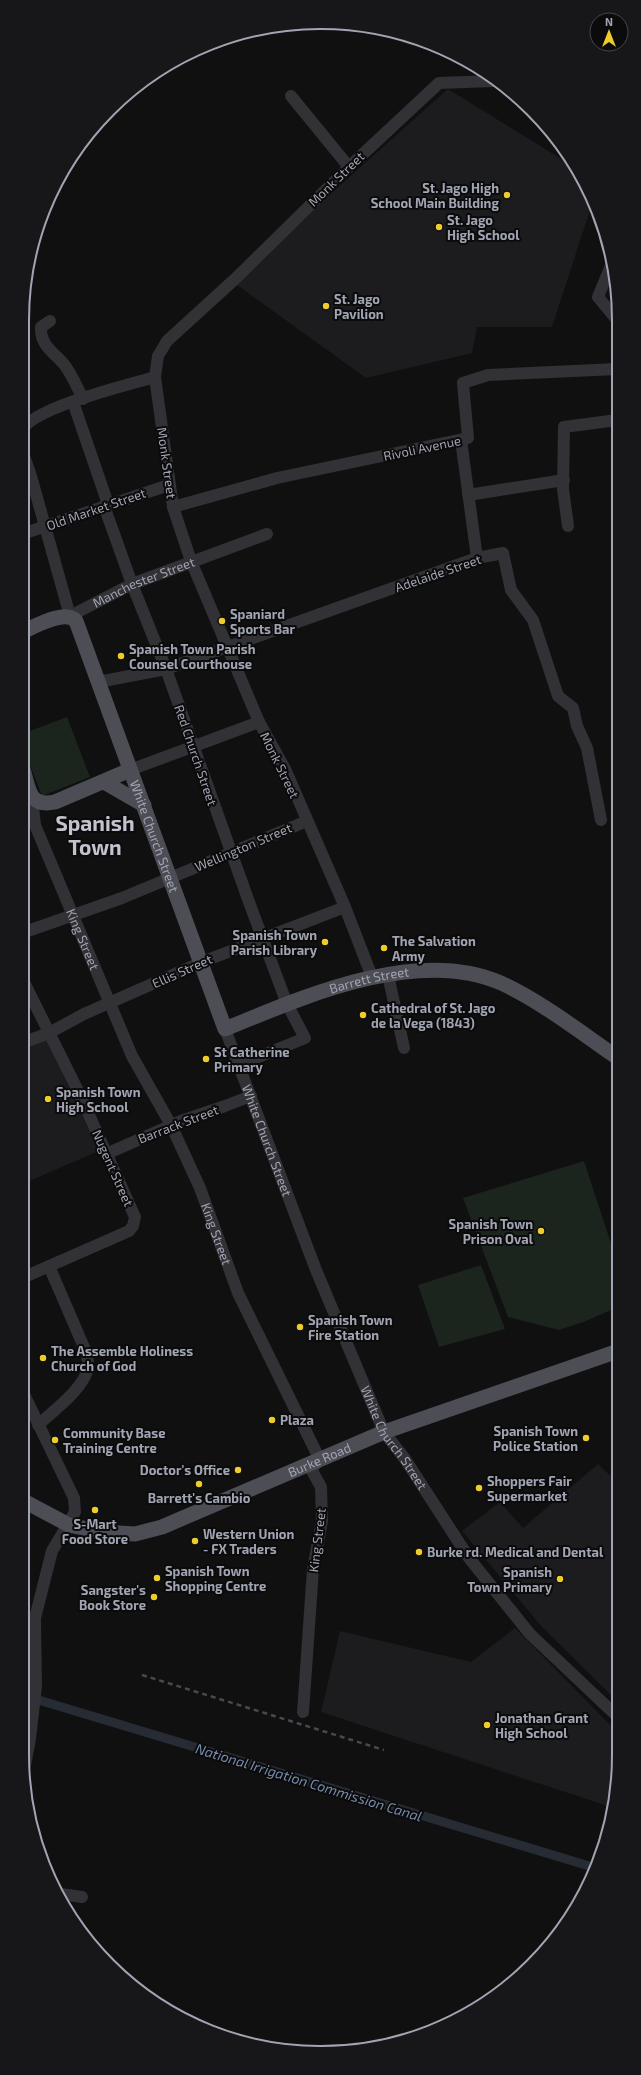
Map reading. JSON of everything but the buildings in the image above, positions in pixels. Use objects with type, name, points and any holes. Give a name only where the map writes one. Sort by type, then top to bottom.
[{"type":"main road","name":"Manchester Street","points":[[29,629],[62,616],[70,616]]},
{"type":"main road","name":"White Church Street","points":[[70,616],[76,621],[130,770],[171,877],[225,1029]]},
{"type":"main road","points":[[32,798],[39,803],[46,804],[55,802],[130,770]]},
{"type":"main road","points":[[104,782],[144,805]]},
{"type":"main road","name":"King Street","points":[[29,788],[32,798]]},
{"type":"main road","name":"Barrett Street","points":[[225,1029],[287,1004],[372,977],[449,970],[500,983],[530,999],[612,1054]]},
{"type":"main road","name":"Burke Road","points":[[29,1504],[69,1525],[102,1532],[136,1534],[162,1527],[384,1432],[612,1353]]},
{"type":"street","name":"Monk Street","points":[[372,977],[285,769],[259,722],[191,561],[173,507],[155,377],[158,356],[168,341],[235,279],[349,166],[439,83],[487,81]]},
{"type":"street","points":[[291,96],[349,166]]},
{"type":"street","points":[[608,273],[598,297],[612,315]]},
{"type":"street","name":"Red Church Street","points":[[50,321],[41,327],[41,333],[49,351],[63,364],[73,378],[106,505],[132,584],[166,669],[230,853],[264,938],[287,1004],[305,1038],[238,1065]]},
{"type":"street","name":"Rivoli Avenue","points":[[173,507],[277,478],[468,438],[463,383],[488,375],[612,368]]},
{"type":"street","points":[[29,424],[36,418],[57,407],[155,377]]},
{"type":"street","points":[[568,526],[563,490],[564,427],[612,421]]},
{"type":"street","points":[[461,440],[477,558]]},
{"type":"street","name":"White Church Street","points":[[29,472],[46,526],[70,616]]},
{"type":"street","points":[[468,495],[564,480]]},
{"type":"street","name":"Old Market Street","points":[[29,532],[169,485]]},
{"type":"street","name":"Manchester Street","points":[[70,616],[132,584],[267,534]]},
{"type":"street","name":"Adelaide Street","points":[[98,682],[166,669],[477,558],[503,553],[511,590],[533,620],[558,696],[572,708],[577,726],[587,748],[601,820]]},
{"type":"street","points":[[130,770],[259,722]]},
{"type":"street","name":"King Street","points":[[32,798],[35,825],[132,1056],[171,1125],[200,1188],[238,1293],[320,1460],[311,1469],[321,1487],[322,1521],[313,1569],[304,1712]]},
{"type":"street","name":"Wellington Street","points":[[29,930],[171,877],[307,821]]},
{"type":"street","name":"Ellis Street","points":[[29,1040],[49,1033],[202,962],[344,907]]},
{"type":"street","points":[[388,975],[404,1048]]},
{"type":"street","name":"Nugent Street","points":[[29,992],[135,1217],[133,1226],[129,1231],[29,1275]]},
{"type":"street","name":"White Church Street","points":[[225,1029],[316,1270],[384,1432],[405,1459],[470,1558],[530,1634],[612,1711]]},
{"type":"street","name":"Barrack Street","points":[[106,1154],[171,1125],[251,1096]]},
{"type":"street","points":[[38,1425],[75,1390],[85,1377],[89,1367],[86,1352],[49,1266]]},
{"type":"street","points":[[29,1405],[74,1498],[75,1512],[69,1525],[52,1551],[35,1618],[36,1686],[29,1740]]},
{"type":"street","points":[[65,1894],[82,1896]]},
{"type":"shaded area","name":"St. Jago High School","points":[[448,89],[564,161],[590,210],[552,327],[477,327],[472,353],[366,378],[237,285],[273,245]]},
{"type":"shaded area","points":[[67,717],[90,777],[42,796],[29,762],[29,731]]},
{"type":"shaded area","name":"Spanish Town High School","points":[[46,1039],[99,1151],[29,1181],[29,1045]]},
{"type":"shaded area","name":"Spanish Town Prison Oval","points":[[584,1161],[612,1247],[612,1310],[586,1321],[559,1330],[508,1317],[463,1198]]},
{"type":"shaded area","points":[[481,1265],[505,1329],[439,1347],[418,1285]]},
{"type":"shaded area","name":"Spanish Town Primary","points":[[598,1464],[612,1477],[612,1696],[542,1627],[462,1531],[500,1502],[523,1528]]},
{"type":"shaded area","name":"Jonathan Grant High School","points":[[515,1628],[612,1727],[610,1793],[607,1806],[321,1712],[340,1631],[471,1662]]},
{"type":"waterway","name":"National Irrigation Commission Canal","points":[[29,1697],[590,1866]]},
{"type":"railway","points":[[142,1675],[384,1750]]},
{"type":"place","name":"St. Jago High School Main Building","points":[[507,195]]},
{"type":"place","name":"St. Jago High School","points":[[439,227]]},
{"type":"place","name":"St. Jago Pavilion","points":[[326,306]]},
{"type":"place","name":"Spaniard Sports Bar","points":[[222,621]]},
{"type":"place","name":"Spanish Town Parish Counsel Courthouse","points":[[121,656]]},
{"type":"place","name":"Spanish Town Parish Library","points":[[325,942]]},
{"type":"place","name":"The Salvation Army","points":[[384,948]]},
{"type":"place","name":"Cathedral of St. Jago de la Vega (1843)","points":[[363,1015]]},
{"type":"place","name":"St Catherine Primary","points":[[206,1059]]},
{"type":"place","name":"Spanish Town High School","points":[[48,1099]]},
{"type":"place","name":"Spanish Town Prison Oval","points":[[541,1231]]},
{"type":"place","name":"Spanish Town Fire Station","points":[[300,1327]]},
{"type":"place","name":"The Assemble Holiness Church of God","points":[[43,1358]]},
{"type":"place","name":"Plaza","points":[[272,1420]]},
{"type":"place","name":"Spanish Town Police Station","points":[[586,1438]]},
{"type":"place","name":"Community Base Training Centre","points":[[55,1440]]},
{"type":"place","name":"Doctor's Office","points":[[238,1470]]},
{"type":"place","name":"Barrett's Cambio","points":[[199,1484]]},
{"type":"place","name":"Shoppers Fair Supermarket","points":[[479,1488]]},
{"type":"place","name":"S-Mart Food Store","points":[[95,1510]]},
{"type":"place","name":"Western Union - FX Traders","points":[[195,1541]]},
{"type":"place","name":"Burke rd. Medical and Dental","points":[[419,1552]]},
{"type":"place","name":"Spanish Town Shopping Centre","points":[[157,1578]]},
{"type":"place","name":"Spanish Town Primary","points":[[560,1579]]},
{"type":"place","name":"Sangster's Book Store","points":[[154,1597]]},
{"type":"place","name":"Jonathan Grant High School","points":[[487,1725]]},
{"type":"district","name":"Spanish Town","points":[[95,834]]}]
